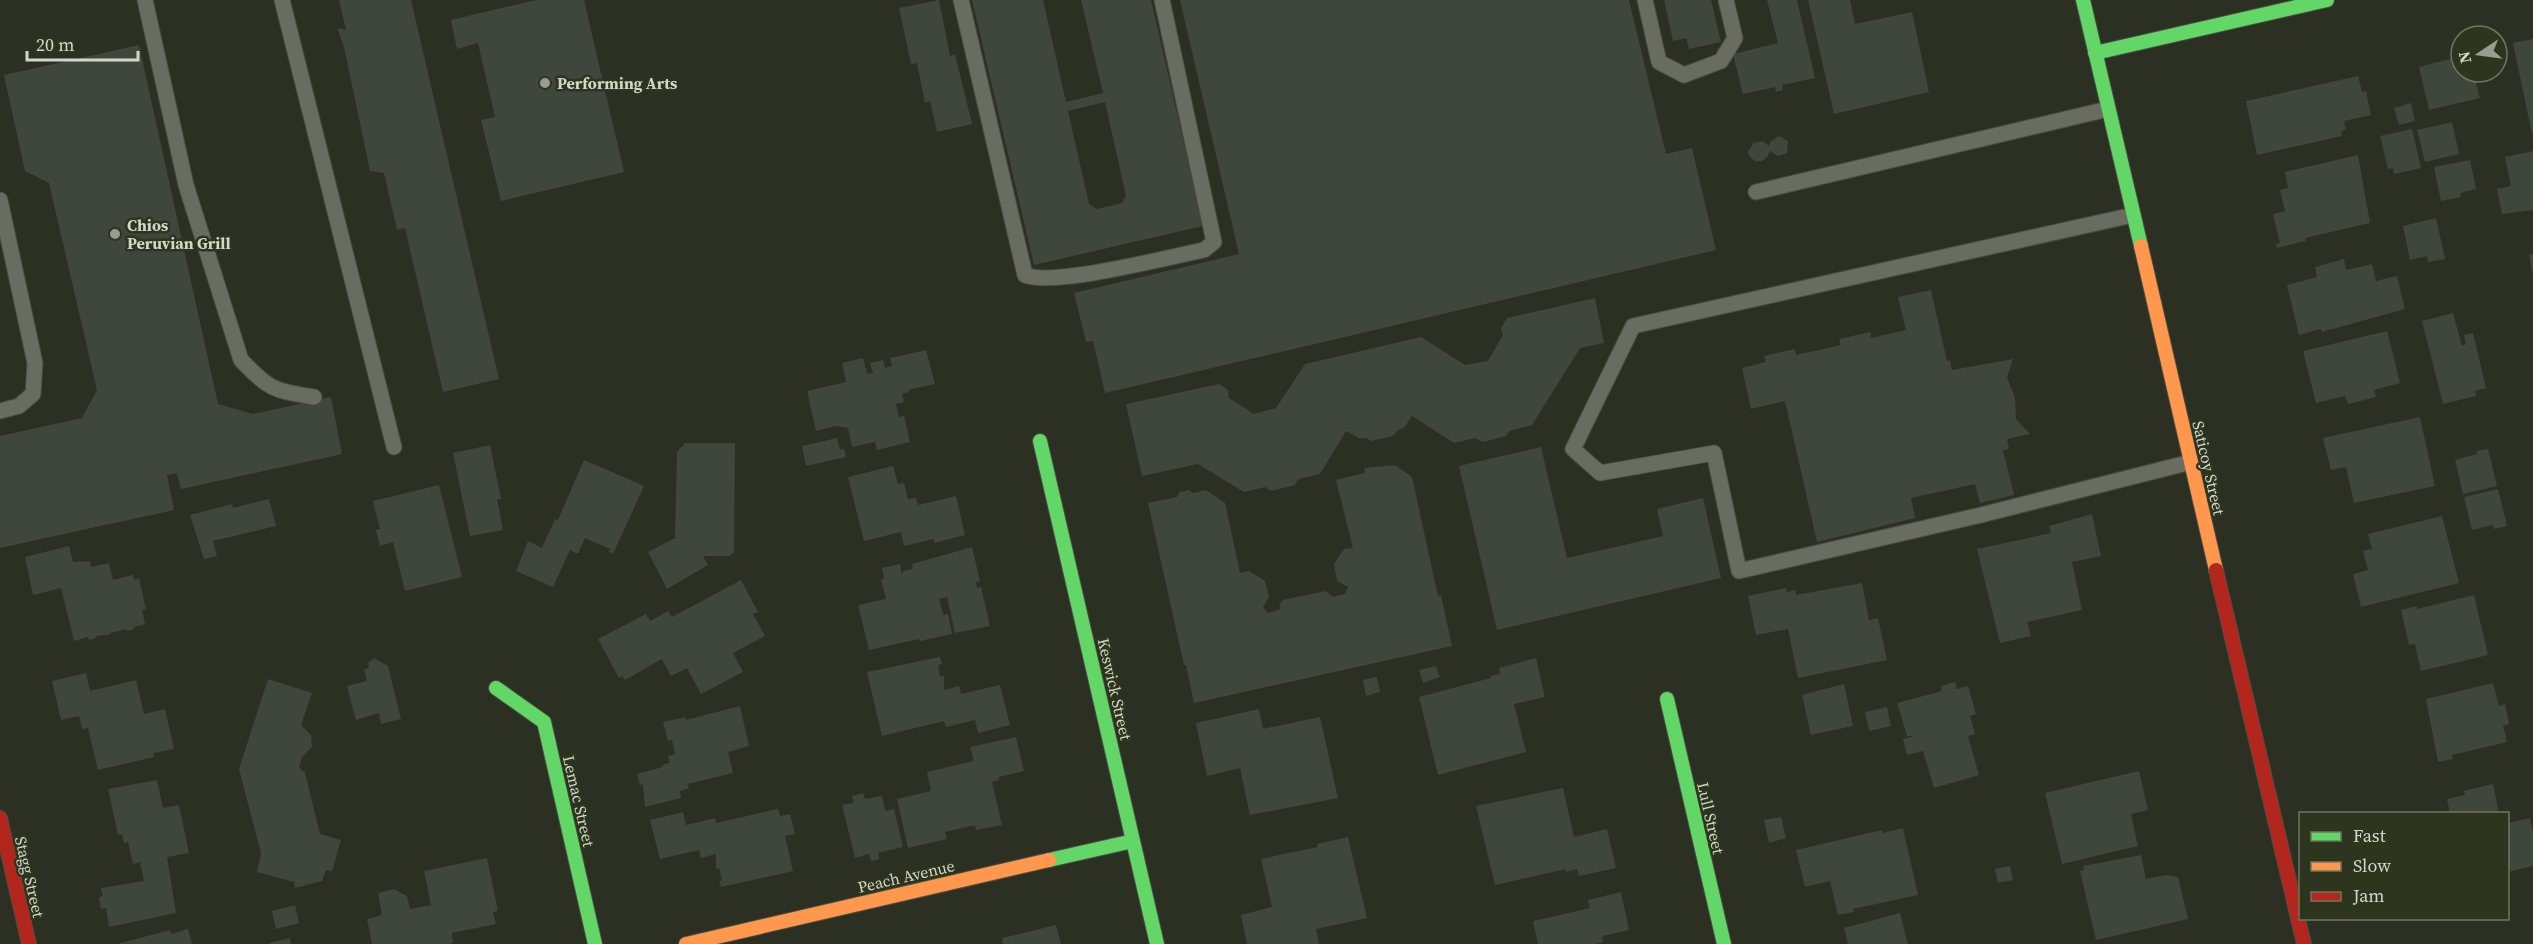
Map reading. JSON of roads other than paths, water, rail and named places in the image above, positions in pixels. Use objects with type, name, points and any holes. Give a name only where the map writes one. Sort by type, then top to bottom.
[{"type":"street","name":"Saticoy Street","points":[[2083,0],[2304,944]]},
{"type":"street","points":[[2095,53],[2327,0]]},
{"type":"street","name":"Keswick Street","points":[[1040,441],[1157,944]]},
{"type":"street","name":"Lemac Street","points":[[496,688],[544,722],[595,944]]},
{"type":"street","name":"Lull Street","points":[[1666,699],[1724,944]]},
{"type":"street","name":"Stagg Street","points":[[0,818],[28,944]]},
{"type":"street","name":"Peach Avenue","points":[[686,944],[1133,841]]},
{"type":"lane","points":[[145,0],[186,185],[241,360],[262,382],[274,390],[314,397]]},
{"type":"lane","points":[[282,0],[394,447]]},
{"type":"lane","points":[[962,0],[1025,274],[1034,278],[1062,278],[1204,250],[1214,242],[1162,0]]},
{"type":"lane","points":[[1645,0],[1659,62],[1684,75],[1721,61],[1735,38],[1726,0]]},
{"type":"lane","points":[[1756,192],[2108,109]]},
{"type":"lane","points":[[0,200],[35,363],[33,394],[19,406],[0,411]]},
{"type":"lane","points":[[2133,215],[1632,326],[1573,448],[1600,473],[1714,453],[1738,571],[1981,515],[2191,462]]},
{"type":"place","name":"Performing Arts","points":[[545,83]]},
{"type":"place","name":"Chios Peruvian Grill","points":[[115,234]]}]
